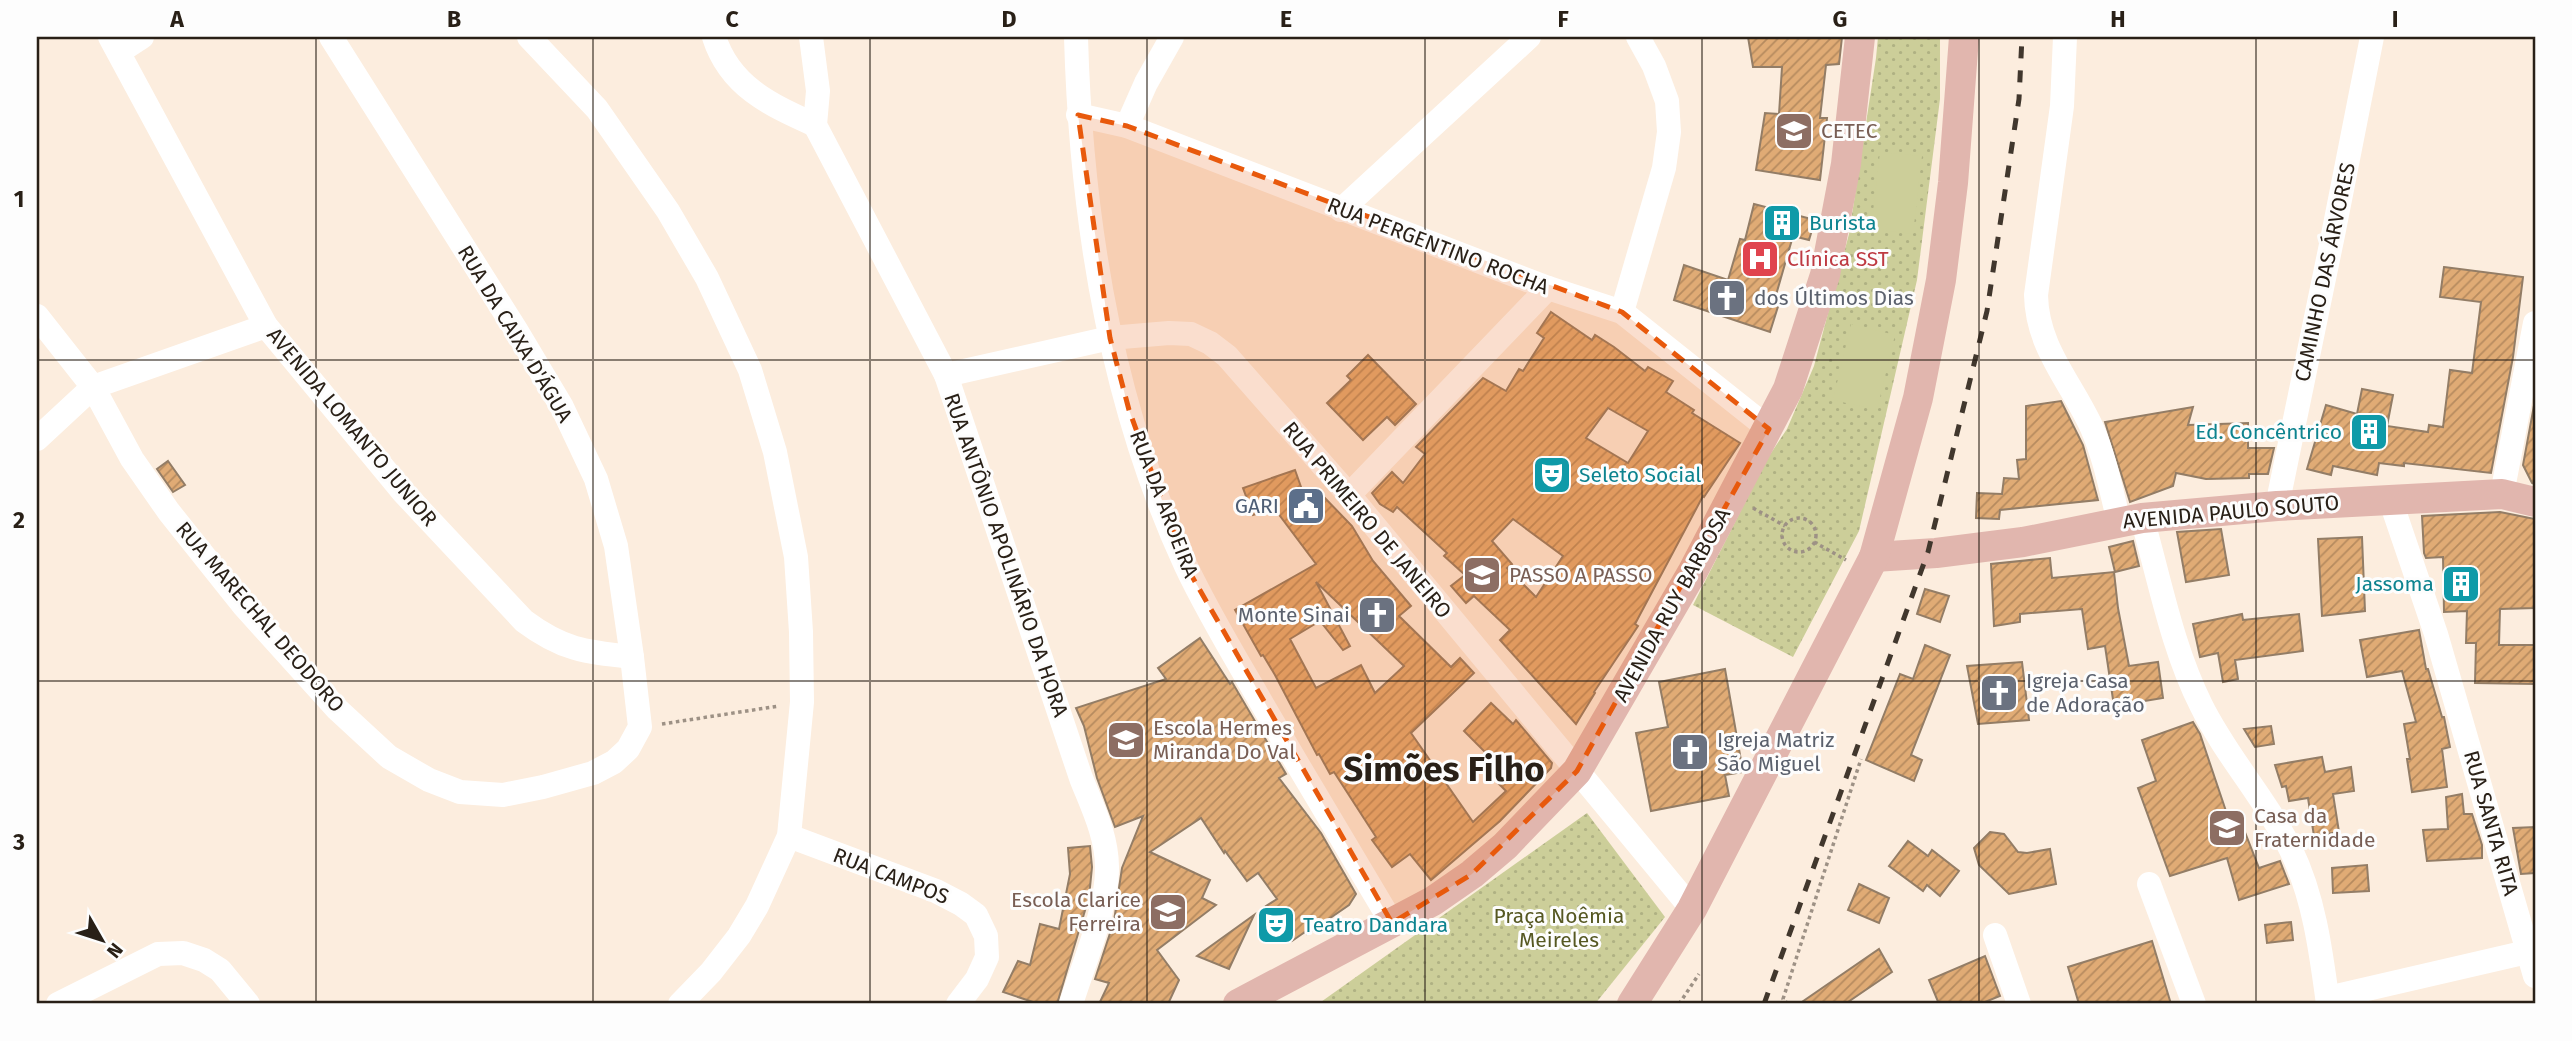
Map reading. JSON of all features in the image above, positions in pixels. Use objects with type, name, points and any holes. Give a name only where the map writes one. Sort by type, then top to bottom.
[{"type":"main road","name":"AVENIDA RUY BARBOSA","points":[[1254,1001],[1433,901],[1472,874],[1535,817],[1577,771],[1693,571],[1788,389],[1825,275],[1846,164],[1860,37]]},
{"type":"main road","points":[[1632,1004],[1692,909],[1870,564],[1918,398],[1941,280],[1953,183],[1964,37]]},
{"type":"main road","name":"AVENIDA PAULO SOUTO","points":[[1870,564],[1928,552],[2023,542],[2130,520],[2277,506],[2502,494],[2535,502]]},
{"type":"street","points":[[114,44],[142,37]]},
{"type":"street","name":"RUA DA CAIXA D'ÁGUA","points":[[331,37],[562,407],[596,479],[616,546],[632,657]]},
{"type":"street","points":[[529,37],[597,109],[668,211],[707,278],[750,370],[775,453],[796,557],[802,702],[789,836],[757,906],[739,936],[711,972],[680,1004]]},
{"type":"street","points":[[714,37],[721,58],[740,82],[774,106],[816,125],[818,91],[811,37]]},
{"type":"street","name":"RUA DA AROEIRA","points":[[1076,37],[1078,115],[1110,338],[1154,490],[1186,566],[1217,627],[1392,923]]},
{"type":"street","points":[[1127,126],[1146,83],[1172,37]]},
{"type":"street","points":[[1341,210],[1530,37]]},
{"type":"street","points":[[1622,312],[1664,168],[1669,132],[1667,101],[1654,66],[1638,37]]},
{"type":"street","points":[[2065,37],[2062,106],[2036,295],[2036,315],[2041,335],[2050,355],[2079,401],[2102,454],[2130,520],[2183,668],[2227,751],[2273,820],[2304,878],[2312,908],[2328,1001],[2527,952]]},
{"type":"street","name":"CAMINHO DAS ÁRVORES","points":[[2277,506],[2372,37]]},
{"type":"street","name":"AVENIDA LOMANTO JUNIOR","points":[[114,44],[266,326],[404,493],[524,621],[544,636],[565,647],[585,652],[632,657]]},
{"type":"street","name":"RUA PERGENTINO ROCHA","points":[[1078,115],[1127,126],[1548,288],[1622,312],[1769,429]]},
{"type":"street","name":"RUA ANTÔNIO APOLINÁRIO DA HORA","points":[[816,125],[946,374],[1081,778],[1100,827],[1107,867],[1102,903],[1071,1004]]},
{"type":"street","points":[[1349,495],[1548,288]]},
{"type":"street","name":"RUA MARECHAL DEODORO","points":[[37,316],[93,387],[132,459],[169,512],[236,596],[337,709],[389,757],[429,780],[460,792],[503,795],[593,773],[614,762],[628,749],[640,727]]},
{"type":"street","points":[[2502,494],[2535,323]]},
{"type":"street","points":[[37,439],[93,387],[266,326]]},
{"type":"street","name":"RUA PRIMEIRO DE JANEIRO","points":[[946,374],[1110,338],[1191,334],[1210,343],[1227,356],[1349,495],[1692,909]]},
{"type":"street","name":"RUA SANTA RITA","points":[[2390,499],[2488,806],[2535,976]]},
{"type":"street","points":[[632,657],[640,727]]},
{"type":"street","name":"RUA CAMPOS","points":[[789,836],[936,891],[976,915],[986,936],[987,957],[977,979],[958,1004]]},
{"type":"street","points":[[2148,884],[2194,1004]]},
{"type":"street","points":[[1995,935],[2019,1004]]},
{"type":"street","points":[[58,1004],[88,997],[158,954],[183,953],[204,960],[220,970],[248,1004]]},
{"type":"path","points":[[1733,496],[1785,526]]},
{"type":"path","points":[[1802,518],[1811,523],[1816,532],[1814,542],[1809,549],[1800,552],[1791,550],[1784,544],[1782,535],[1785,526],[1792,519],[1802,518]]},
{"type":"path","points":[[1814,542],[1870,564]]},
{"type":"path","points":[[640,727],[802,702]]},
{"type":"path","points":[[1788,1004],[1783,999],[1861,759]]},
{"type":"path","points":[[1681,1004],[1699,974]]},
{"type":"highlighted area","points":[[1078,115],[1127,126],[1622,312],[1769,429],[1577,771],[1472,874],[1392,923],[1186,566],[1129,410],[1110,338]]},
{"type":"green space","points":[[1878,37],[1940,37],[1940,99],[1917,280],[1859,531],[1793,657],[1693,605],[1767,459],[1787,429],[1814,366],[1849,234]]},
{"type":"green space","points":[[1880,152],[1922,156],[1913,234],[1871,229]]},
{"type":"green space","points":[[1851,324],[1895,335],[1877,410],[1833,400]]},
{"type":"green space","name":"Praça Noêmia Meireles","points":[[1587,813],[1665,917],[1595,1004],[1318,1004]]},
{"type":"building","points":[[1748,37],[1842,37],[1839,64],[1826,65],[1820,118],[1827,118],[1820,180],[1756,170],[1765,113],[1779,114],[1782,67],[1753,67]]},
{"type":"building","points":[[1754,204],[1815,220],[1809,240],[1793,236],[1776,295],[1781,297],[1770,332],[1674,300],[1684,265],[1728,280],[1740,239],[1745,240]]},
{"type":"building","points":[[2444,267],[2523,277],[2513,357],[2491,473],[2404,463],[2404,466],[2379,463],[2377,475],[2333,466],[2331,475],[2307,469],[2326,405],[2357,414],[2362,389],[2393,395],[2387,426],[2428,432],[2429,425],[2443,427],[2450,370],[2472,373],[2481,302],[2440,297]]},
{"type":"building","points":[[1551,312],[1592,340],[1595,335],[1645,371],[1648,367],[1673,381],[1666,392],[1694,410],[1692,413],[1740,443],[1703,496],[1635,624],[1638,626],[1576,724],[1500,640],[1510,630],[1474,596],[1466,603],[1451,586],[1465,575],[1444,556],[1447,553],[1397,507],[1393,512],[1380,504],[1372,493],[1392,472],[1403,483],[1425,454],[1416,447],[1483,378],[1506,391],[1519,369],[1523,371],[1544,338],[1537,333]],"holes":[[[1608,408],[1648,431],[1628,463],[1586,438]],[[1513,519],[1563,556],[1536,597],[1507,568],[1512,564],[1492,541]]]},
{"type":"building","points":[[1368,355],[1416,404],[1395,425],[1387,417],[1363,440],[1327,403],[1351,380],[1347,376]]},
{"type":"building","points":[[2535,400],[2535,484],[2523,465]]},
{"type":"building","points":[[2061,401],[2083,445],[2098,500],[2000,510],[1999,519],[1976,518],[1977,493],[2002,494],[2004,478],[2019,479],[2017,460],[2026,459],[2026,406]]},
{"type":"building","points":[[2193,407],[2188,425],[2248,423],[2248,448],[2274,448],[2268,474],[2249,474],[2249,478],[2206,479],[2176,473],[2173,486],[2130,502],[2105,422]]},
{"type":"building","points":[[168,461],[185,485],[173,492],[157,469]]},
{"type":"building","points":[[1295,470],[1306,501],[1321,494],[1352,526],[1373,561],[1411,606],[1399,616],[1451,667],[1460,658],[1474,673],[1411,733],[1473,822],[1506,791],[1498,783],[1502,780],[1480,760],[1486,753],[1464,731],[1491,703],[1513,724],[1516,720],[1552,763],[1551,768],[1500,821],[1431,880],[1410,854],[1392,867],[1372,840],[1376,837],[1334,772],[1330,774],[1319,754],[1317,755],[1275,675],[1235,610],[1316,564],[1274,508],[1253,515],[1243,488]],"holes":[[[1316,582],[1404,666],[1375,693],[1361,665],[1316,688],[1290,639],[1320,621],[1343,650],[1350,646]]]},
{"type":"building","points":[[2500,512],[2535,519],[2535,608],[2500,609],[2499,645],[2535,645],[2535,684],[2475,683],[2476,643],[2466,643],[2467,611],[2444,612],[2443,557],[2426,558],[2424,553],[2422,516]]},
{"type":"building","points":[[2221,529],[2229,575],[2186,582],[2177,532]]},
{"type":"building","points":[[2362,537],[2365,611],[2322,616],[2318,539]]},
{"type":"building","points":[[2133,541],[2139,566],[2115,572],[2109,547]]},
{"type":"building","points":[[2050,558],[2052,578],[2114,572],[2129,666],[2158,662],[2163,698],[2114,706],[2105,646],[2088,649],[2082,609],[2020,614],[2020,622],[1994,626],[1991,564]]},
{"type":"building","points":[[1925,589],[1949,596],[1940,622],[1917,614]]},
{"type":"building","points":[[2242,614],[2243,620],[2299,614],[2303,651],[2235,660],[2238,679],[2223,682],[2218,653],[2200,657],[2193,624]]},
{"type":"building","points":[[2419,630],[2426,669],[2444,717],[2450,747],[2442,749],[2447,787],[2412,792],[2404,724],[2416,722],[2402,671],[2367,677],[2360,640]]},
{"type":"building","points":[[1200,638],[1230,684],[1232,682],[1286,774],[1279,778],[1321,833],[1356,894],[1349,905],[1292,941],[1266,906],[1277,899],[1258,873],[1247,881],[1201,818],[1150,852],[1210,880],[1202,898],[1216,905],[1157,950],[1179,980],[1168,1004],[1099,1004],[1109,983],[1095,979],[1114,921],[1122,868],[1143,816],[1115,827],[1076,708],[1166,679],[1158,668]]},
{"type":"building","points":[[1925,645],[1950,655],[1911,755],[1922,760],[1914,781],[1866,760],[1900,674],[1913,679]]},
{"type":"building","name":"Igreja Casa de Adoração","points":[[2022,662],[2029,720],[1978,724],[1967,666]]},
{"type":"building","name":"Igreja Matriz São Miguel","points":[[1725,669],[1743,772],[1725,775],[1729,796],[1651,811],[1636,733],[1668,727],[1659,682]]},
{"type":"building","points":[[2193,722],[2200,734],[2229,820],[2239,817],[2259,868],[2280,861],[2289,884],[2239,900],[2227,858],[2170,876],[2138,788],[2156,781],[2142,740]]},
{"type":"building","points":[[2271,726],[2274,744],[2255,747],[2244,729]]},
{"type":"building","points":[[2322,757],[2325,772],[2351,767],[2354,791],[2333,794],[2339,832],[2314,836],[2308,798],[2289,801],[2286,786],[2282,787],[2275,765]]},
{"type":"building","points":[[2462,794],[2464,814],[2472,814],[2482,845],[2482,858],[2427,861],[2423,830],[2448,829],[2446,797]]},
{"type":"building","points":[[2535,827],[2535,873],[2521,874],[2513,828]]},
{"type":"building","points":[[1990,832],[2004,834],[2018,852],[2050,849],[2056,884],[2009,894],[1979,865],[1974,848]]},
{"type":"building","points":[[1908,841],[1928,856],[1932,850],[1959,871],[1940,896],[1927,885],[1923,891],[1889,866]]},
{"type":"building","points":[[1090,846],[1092,867],[1089,897],[1057,1004],[1039,1004],[1003,992],[1018,961],[1030,965],[1040,924],[1059,929],[1070,874],[1068,848]]},
{"type":"building","points":[[2367,865],[2369,891],[2333,893],[2332,868]]},
{"type":"building","points":[[1859,884],[1889,898],[1879,923],[1848,910]]},
{"type":"building","points":[[1254,915],[1229,969],[1197,956]]},
{"type":"building","points":[[2291,922],[2293,940],[2267,943],[2265,925]]},
{"type":"building","points":[[2152,941],[2171,1004],[2079,1004],[2068,967]]},
{"type":"building","points":[[1879,949],[1892,972],[1845,1004],[1799,1004]]},
{"type":"building","points":[[1985,956],[2000,996],[1980,1004],[1939,1004],[1929,980]]},
{"type":"railway","points":[[1764,1004],[1928,552],[1987,311],[2019,99],[2022,37]]},
{"type":"place","name":"CETEC","points":[[1794,131]]},
{"type":"place","name":"Burista","points":[[1782,223]]},
{"type":"place","name":"Clínica SST","points":[[1760,259]]},
{"type":"place","name":"dos Últimos Dias","points":[[1727,298]]},
{"type":"place","name":"Ed. Concêntrico","points":[[2369,432]]},
{"type":"place","name":"Seleto Social","points":[[1552,475]]},
{"type":"place","name":"GARI","points":[[1306,506]]},
{"type":"place","name":"PASSO A PASSO","points":[[1482,575]]},
{"type":"place","name":"Jassoma","points":[[2461,584]]},
{"type":"place","name":"Monte Sinai","points":[[1377,615]]},
{"type":"place","name":"Igreja Casa de Adoração","points":[[1999,693]]},
{"type":"place","name":"Escola Hermes Miranda Do Val","points":[[1126,740]]},
{"type":"place","name":"Igreja Matriz São Miguel","points":[[1690,752]]},
{"type":"place","name":"Casa da Fraternidade","points":[[2227,828]]},
{"type":"place","name":"Escola Clarice Ferreira","points":[[1168,912]]},
{"type":"place","name":"Teatro Dandara","points":[[1276,925]]},
{"type":"district","name":"Simões Filho","points":[[1444,769]]}]
